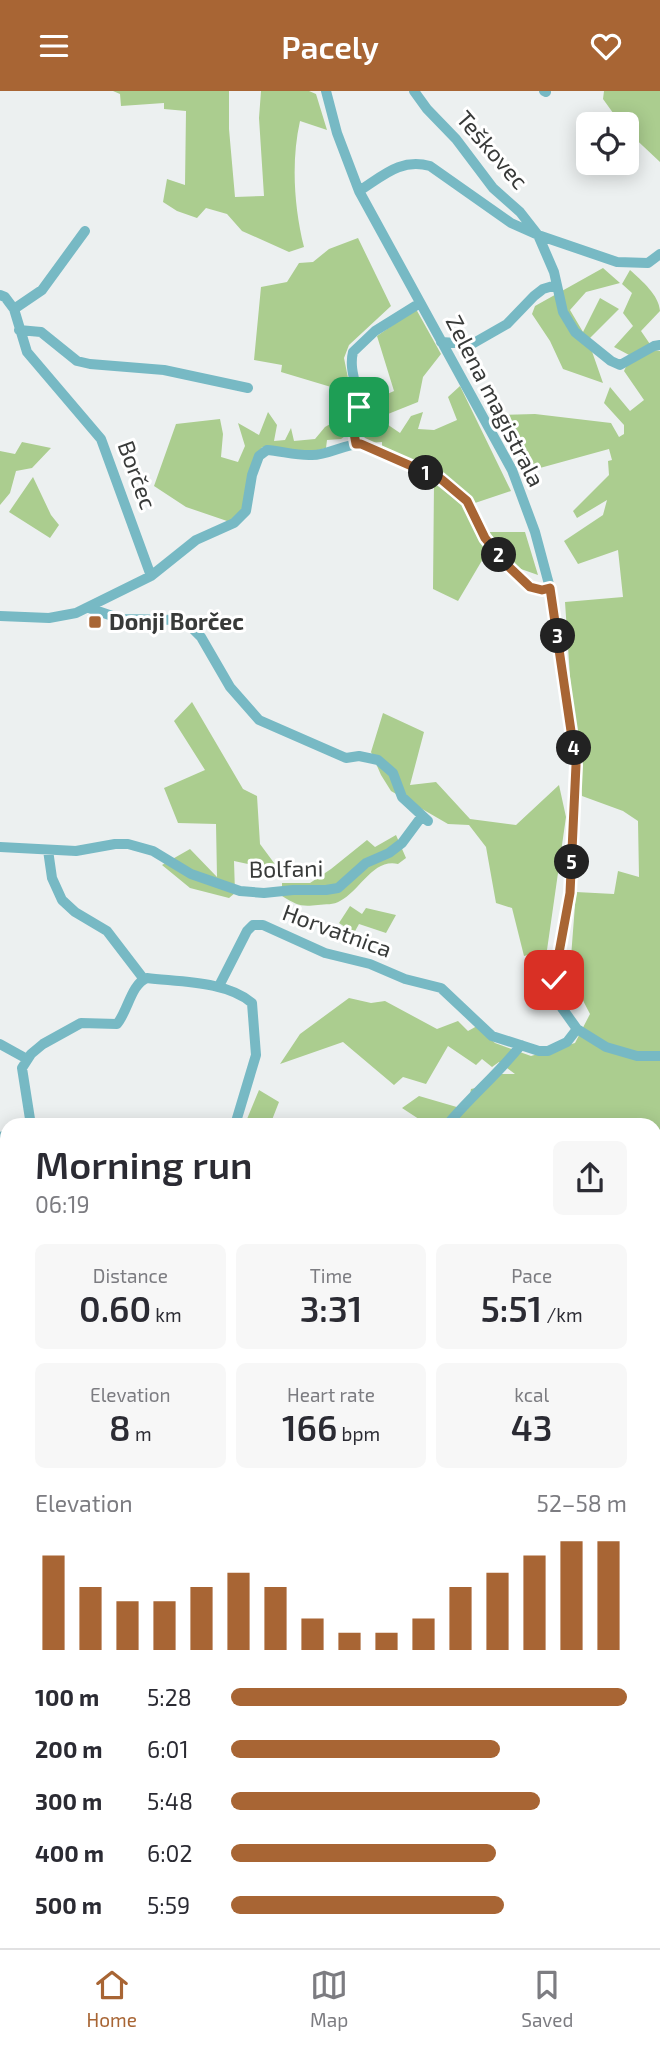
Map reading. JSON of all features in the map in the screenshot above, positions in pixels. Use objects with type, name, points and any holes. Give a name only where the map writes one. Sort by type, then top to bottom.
[{"type":"street","name":"Zelena magistrala","points":[[326,91],[337,133],[359,191],[512,470],[535,532],[550,588],[576,765],[570,893],[554,980],[562,1007],[577,1029],[606,1047],[638,1056],[660,1056]]},
{"type":"street","name":"Teškovec","points":[[414,91],[456,139],[493,188],[520,212],[538,235],[554,272],[563,312],[575,332],[620,365],[660,345]]},
{"type":"street","points":[[359,191],[402,164],[416,162],[430,166],[511,223],[538,235],[617,262],[648,263],[660,254]]},
{"type":"street","points":[[0,295],[5,297],[14,309],[42,290],[85,231]]},
{"type":"street","points":[[442,342],[472,344],[507,324],[543,289],[556,285]]},
{"type":"street","points":[[356,444],[354,433],[359,407],[352,372],[353,352],[375,331],[420,303]]},
{"type":"street","name":"Borčec","points":[[14,309],[27,352],[102,439],[151,576]]},
{"type":"street","points":[[19,330],[41,332],[77,361],[164,370],[248,388]]},
{"type":"street","points":[[0,616],[50,618],[89,608],[151,576],[196,540],[234,523],[246,511],[252,475],[260,456],[267,450],[311,455],[356,444],[441,479],[467,501],[485,538],[508,566],[530,587],[542,590],[550,588]]},
{"type":"street","name":"Bolfani","points":[[0,847],[86,851],[115,844],[128,844],[153,851],[191,874],[240,891],[264,893],[326,890],[338,888],[366,863],[390,853],[425,818],[402,797],[393,773],[378,760],[359,756],[346,758],[258,720],[230,687],[201,637],[189,625],[179,620],[121,619],[89,608]]},
{"type":"street","points":[[48,850],[52,879],[62,900],[75,912],[107,931],[143,978],[219,986],[249,1000],[256,1055],[237,1118]]},
{"type":"street","name":"Horvatnica","points":[[219,986],[247,931],[253,926],[263,925],[325,953],[370,964],[405,979],[441,988],[492,1036],[539,1051],[554,1050],[567,1042],[577,1029]]},
{"type":"street","points":[[30,1118],[22,1069],[27,1059],[43,1044],[81,1023],[112,1026],[117,1024],[124,1016],[143,978]]},
{"type":"street","points":[[0,1044],[27,1059]]},
{"type":"street","points":[[453,1118],[503,1069],[522,1045]]},
{"type":"green space","points":[[113,91],[229,91],[229,129],[235,197],[264,196],[259,118],[261,91],[309,91],[316,94],[327,130],[300,121],[295,152],[296,200],[304,247],[289,252],[242,231],[227,214],[206,208],[197,218],[177,211],[163,202],[167,179],[185,185],[186,111],[164,109],[164,103],[121,106],[120,94]]},
{"type":"green space","points":[[604,91],[660,91],[660,162],[639,142],[639,112],[612,112],[603,99]]},
{"type":"green space","points":[[358,238],[391,306],[349,345],[344,358],[351,393],[281,372],[282,365],[254,360],[261,287],[287,282],[299,263],[313,262],[329,249]]},
{"type":"green space","points":[[603,268],[620,283],[586,292],[570,310],[583,332],[600,298],[619,309],[588,340],[603,383],[563,369],[550,341],[532,314],[535,306]]},
{"type":"green space","points":[[630,270],[653,294],[660,311],[641,331],[654,350],[660,351],[660,1118],[417,1118],[402,1108],[419,1096],[467,1110],[471,1089],[480,1087],[490,1074],[515,1074],[499,1062],[492,1067],[482,1059],[476,1065],[448,1046],[426,1084],[403,1077],[394,1085],[343,1042],[280,1064],[300,1034],[349,998],[371,1003],[385,1001],[437,1029],[458,1021],[468,1031],[477,1026],[495,1043],[531,1056],[575,1043],[590,1014],[577,989],[571,957],[576,892],[614,894],[618,871],[639,877],[638,821],[623,811],[582,796],[572,707],[565,602],[623,597],[618,550],[578,564],[564,541],[603,515],[607,500],[577,518],[573,511],[609,475],[608,461],[612,460],[609,449],[529,471],[496,415],[535,414],[611,423],[619,437],[624,434],[624,425],[604,403],[610,387],[630,411],[644,400],[624,371],[631,356],[614,347],[633,326],[623,313],[632,293],[622,284]]},
{"type":"green space","points":[[416,309],[441,354],[423,377],[418,402],[378,418],[400,433],[411,416],[423,412],[418,429],[434,430],[457,420],[448,397],[460,386],[511,491],[475,503],[444,476],[382,449],[382,442],[368,443],[358,427],[341,439],[327,440],[326,448],[310,452],[262,447],[243,509],[230,522],[186,507],[154,486],[176,424],[220,419],[223,434],[221,457],[238,462],[245,446],[238,423],[259,435],[268,412],[277,425],[274,441],[285,440],[291,428],[294,441],[315,439],[325,427],[339,419],[335,428],[339,429],[352,410],[394,391],[377,336]]},
{"type":"green space","points":[[22,442],[51,448],[32,468],[16,471],[10,493],[0,505],[0,451],[15,454]]},
{"type":"green space","points":[[33,477],[51,515],[59,525],[50,538],[9,512]]},
{"type":"green space","points":[[434,483],[465,507],[487,552],[458,601],[433,589]]},
{"type":"green space","points":[[489,532],[525,532],[538,575],[518,568]]},
{"type":"green space","points":[[192,702],[243,789],[257,796],[260,844],[280,871],[234,861],[235,893],[229,898],[190,888],[162,865],[190,849],[217,877],[216,824],[178,823],[164,788],[205,770],[174,721]]},
{"type":"green space","points":[[383,713],[424,732],[410,785],[436,782],[470,819],[516,825],[559,785],[566,817],[547,950],[524,956],[512,908],[496,903],[486,847],[469,825],[448,824],[391,791],[371,752]]},
{"type":"green space","points":[[396,835],[406,858],[398,864],[389,863],[374,870],[338,902],[312,906],[295,903],[282,896],[282,883],[310,883],[367,840],[375,847]]},
{"type":"green space","points":[[350,906],[362,914],[366,908],[396,915],[386,933],[359,924],[354,933],[339,923]]},
{"type":"green space","points":[[259,1090],[279,1102],[273,1118],[247,1118]]},
{"type":"place","name":"Donji Borčec","points":[[95,622]]},
{"type":"route","points":[[359,407],[354,433],[356,444],[441,479],[472,507],[485,538],[508,566],[530,587],[542,590],[550,588],[576,765],[570,893],[554,980]]}]
